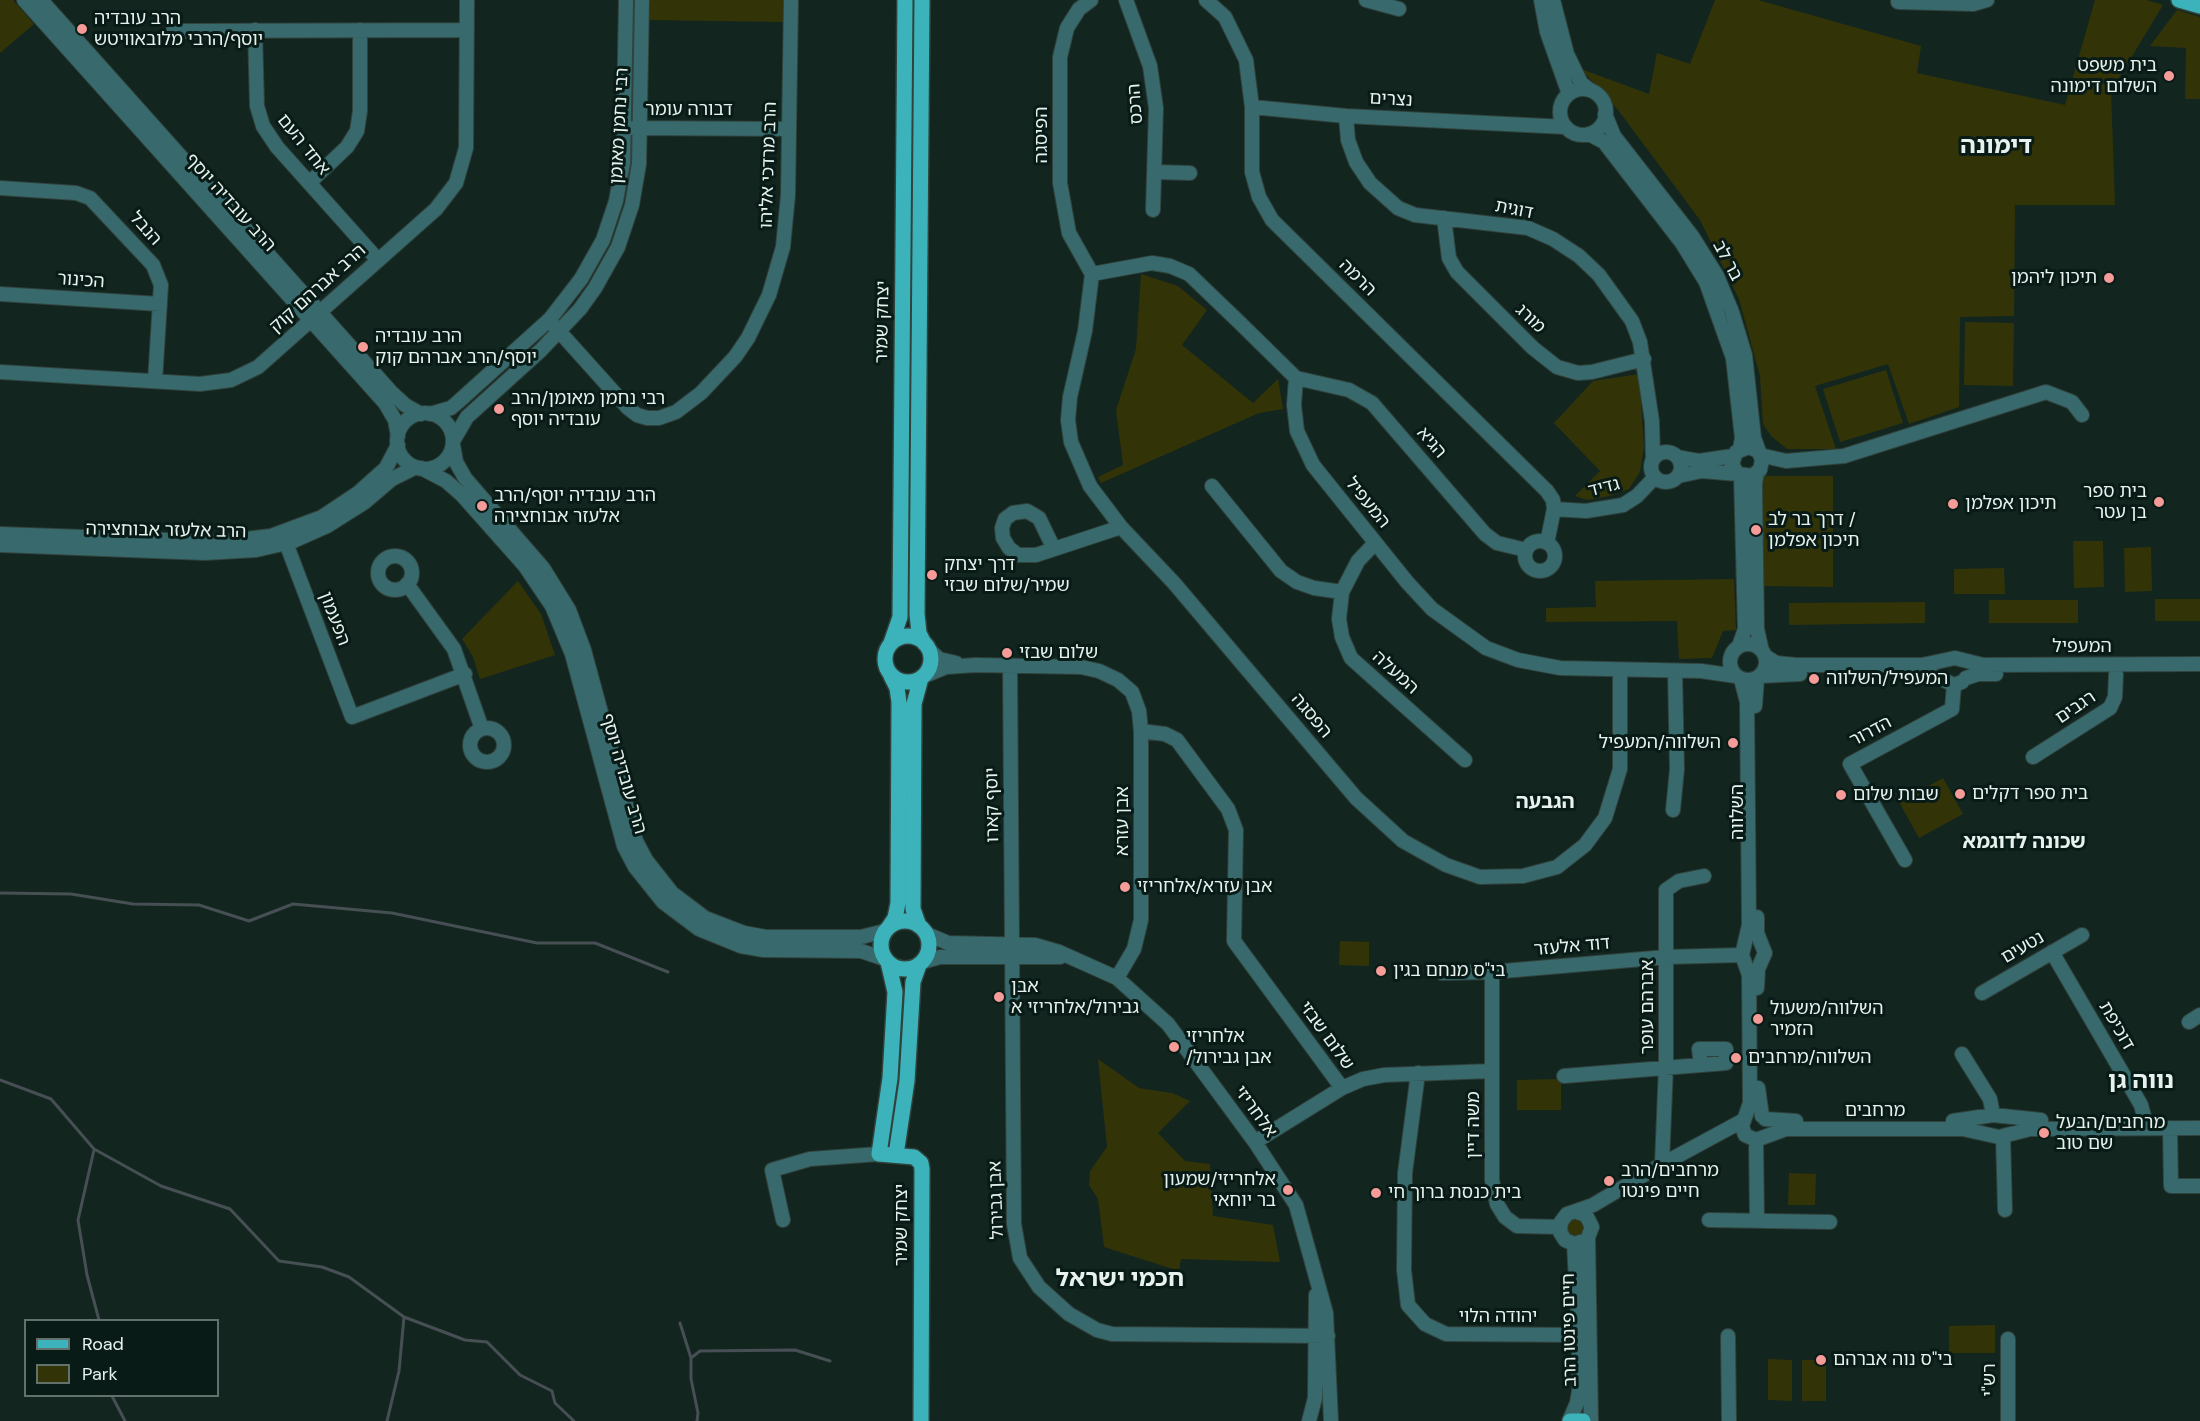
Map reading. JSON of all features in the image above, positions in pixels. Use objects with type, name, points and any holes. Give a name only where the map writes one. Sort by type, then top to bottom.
[{"type":"main road","name":"יצחק שמיר","points":[[891,643],[900,617],[905,0]]},
{"type":"main road","name":"יצחק שמיר","points":[[922,0],[917,614],[919,633],[926,646]]},
{"type":"main road","points":[[2179,0],[2200,6]]},
{"type":"main road","points":[[879,1154],[890,1078],[895,992],[880,945],[896,916],[898,903],[899,699],[884,659],[891,643],[908,636],[926,646],[930,663],[914,704],[913,909],[929,949],[913,982],[906,1088],[896,1155]]},
{"type":"main road","points":[[891,676],[908,682],[923,677]]},
{"type":"main road","points":[[887,929],[905,921],[923,930]]},
{"type":"main road","points":[[886,961],[905,969],[921,963]]},
{"type":"main road","name":"יצחק שמיר","points":[[879,1154],[914,1157],[921,1163],[922,1169],[921,1421]]},
{"type":"main road","points":[[920,1398],[934,1421]]},
{"type":"main road","points":[[1570,1421],[1583,1421]]},
{"type":"street","name":"הרב עובדיה יוסף","points":[[24,0],[315,316],[395,397],[425,414]]},
{"type":"street","name":"הרב עובדיה יוסף","points":[[41,0],[315,316],[385,403],[396,424],[398,441]]},
{"type":"street","name":"הרב אברהם קוק","points":[[0,372],[208,384],[238,378],[258,367],[442,203],[460,175],[466,148],[467,0]]},
{"type":"street","name":"רבי נחמן מאומן","points":[[425,414],[451,408],[549,320],[581,279],[607,230],[620,182],[625,128],[626,0]]},
{"type":"street","name":"רבי נחמן מאומן","points":[[453,443],[467,417],[560,331],[595,288],[618,247],[636,184],[640,128],[642,0]]},
{"type":"street","name":"הרב מרדכי אליהו","points":[[549,320],[637,415],[653,419],[676,412],[701,393],[741,348],[770,295],[781,255],[786,221],[791,0]]},
{"type":"street","name":"הפיסגה","points":[[1091,0],[1079,9],[1067,28],[1060,57],[1060,183],[1069,233],[1092,274]]},
{"type":"street","name":"הרכס","points":[[1126,0],[1150,66],[1156,108],[1153,210]]},
{"type":"street","name":"הרמה","points":[[1206,0],[1225,17],[1246,60],[1252,107],[1252,172],[1259,197],[1272,220],[1547,491],[1553,500],[1554,509]]},
{"type":"street","points":[[1366,0],[1399,9]]},
{"type":"street","points":[[1541,0],[1547,32],[1569,94]]},
{"type":"street","points":[[1553,0],[1567,54],[1578,78],[1600,96],[1605,114],[1602,124],[1589,134],[1574,133],[1566,127],[1560,111],[1563,101],[1569,94],[1580,89],[1590,90]]},
{"type":"street","points":[[1898,2],[1973,4],[1987,0]]},
{"type":"street","name":"אחד העם","points":[[255,30],[257,99],[261,122],[273,141],[378,260]]},
{"type":"street","points":[[309,183],[347,147],[358,127],[360,30]]},
{"type":"street","points":[[172,31],[467,30]]},
{"type":"street","name":"נצרים","points":[[1252,107],[1346,116],[1529,127],[1566,127]]},
{"type":"street","name":"נצרים","points":[[1529,127],[1546,121],[1560,111]]},
{"type":"street","name":"בר לב","points":[[1605,114],[1614,136],[1692,236],[1717,276],[1732,312],[1745,356],[1754,438],[1759,453]]},
{"type":"street","name":"דוגית","points":[[1346,116],[1348,140],[1356,162],[1386,200],[1415,215],[1528,228],[1553,239],[1579,256],[1609,286],[1632,321],[1644,359],[1652,421],[1653,460]]},
{"type":"street","name":"דבורה עומר","points":[[625,128],[789,129]]},
{"type":"street","name":"בר לב","points":[[1589,134],[1604,142],[1682,243],[1706,282],[1733,358],[1742,438],[1736,452]]},
{"type":"street","points":[[1155,171],[1190,173]]},
{"type":"street","name":"הנבל","points":[[0,188],[76,193],[93,199],[156,269],[160,282],[160,304],[155,381]]},
{"type":"street","name":"מורג","points":[[1444,218],[1449,258],[1456,272],[1533,348],[1557,366],[1578,373],[1592,372],[1644,359]]},
{"type":"street","points":[[1092,274],[1152,263],[1170,266],[1189,274],[1296,378]]},
{"type":"street","name":"הפסגה","points":[[1092,274],[1085,331],[1070,397],[1068,420],[1071,442],[1086,477],[1121,527],[1174,583],[1356,798],[1403,841],[1446,865],[1480,878],[1523,876],[1557,867],[1585,845],[1605,818],[1620,769],[1620,670]]},
{"type":"street","name":"הכינור","points":[[0,294],[160,304]]},
{"type":"street","name":"המעפיל","points":[[1296,378],[1294,405],[1297,431],[1313,465],[1432,609],[1486,648],[1518,660],[1560,668],[1697,672],[1738,677]]},
{"type":"street","name":"הגיא","points":[[1296,378],[1349,390],[1372,403],[1485,534],[1497,543],[1526,550]]},
{"type":"street","points":[[1786,460],[1759,453],[1749,447],[1699,461],[1659,453],[1653,460],[1651,469],[1655,477],[1664,482],[1678,476],[1702,471],[1752,476],[1786,460],[1844,456],[2043,392],[2062,396],[2079,408],[2082,415]]},
{"type":"street","points":[[425,414],[446,423],[453,443],[443,462],[432,468],[419,468],[404,459],[398,441],[407,420],[425,414]]},
{"type":"street","name":"דוגית","points":[[1652,421],[1657,437],[1673,455]]},
{"type":"street","name":"הרב אלעזר אבוחצירה","points":[[0,544],[222,553],[256,550],[322,517],[358,493],[386,468],[398,441]]},
{"type":"street","name":"הרב עובדיה יוסף","points":[[453,443],[456,462],[465,478],[539,563],[569,610],[584,650],[636,841],[646,860],[665,885],[687,907],[705,918],[744,933],[777,937],[861,937],[887,929]]},
{"type":"street","points":[[1736,452],[1732,465],[1739,475],[1745,629],[1730,662],[1738,677],[1759,677],[1766,667],[1757,629],[1759,453]]},
{"type":"street","points":[[1673,455],[1681,466],[1678,476]]},
{"type":"street","name":"הרב עובדיה יוסף","points":[[419,468],[446,481],[462,495],[525,566],[552,606],[569,644],[624,846],[641,876],[663,902],[699,929],[741,946],[764,950],[861,951],[886,961]]},
{"type":"street","name":"הרב אלעזר אבוחצירה","points":[[0,534],[221,542],[284,538],[327,526],[365,502],[392,479],[419,468]]},
{"type":"street","name":"גדיד","points":[[1554,509],[1586,511],[1623,505],[1637,496],[1655,477]]},
{"type":"street","points":[[1212,486],[1281,571],[1297,582],[1314,588],[1342,592]]},
{"type":"street","points":[[1547,543],[1535,542],[1526,550],[1525,560],[1530,567],[1538,571],[1547,569],[1554,563],[1555,554],[1547,543],[1554,509]]},
{"type":"street","points":[[1054,549],[1121,527]]},
{"type":"street","name":"הפעמון","points":[[284,538],[352,717],[465,674]]},
{"type":"street","name":"המעלה","points":[[1376,543],[1358,561],[1342,592],[1339,619],[1342,637],[1352,658],[1465,760]]},
{"type":"street","points":[[407,584],[446,635],[465,674],[482,729]]},
{"type":"street","points":[[1736,649],[1753,645],[1776,663],[1788,665],[1922,665],[1955,658],[1964,662],[1968,670],[1955,682],[1941,669],[1946,661]]},
{"type":"street","points":[[926,646],[939,659],[976,666]]},
{"type":"street","name":"המעפיל","points":[[1697,672],[1717,664],[1736,649]]},
{"type":"street","name":"המעפיל","points":[[1964,662],[1983,665],[2200,664]]},
{"type":"street","name":"יוסף קארו","points":[[1010,666],[1013,950]]},
{"type":"street","points":[[923,677],[946,667],[1081,667],[1099,670],[1118,680],[1132,692],[1139,711],[1141,730]]},
{"type":"street","points":[[1673,810],[1677,769],[1676,672]]},
{"type":"street","name":"המעפיל","points":[[1759,677],[1774,673],[1922,674],[1955,682],[1983,674],[2200,674]]},
{"type":"street","name":"רגבים","points":[[2033,757],[2110,708],[2115,697],[2116,674]]},
{"type":"street","name":"השלווה","points":[[1738,677],[1747,702],[1749,925],[1744,954],[1749,975],[1750,1103],[1744,1119]]},
{"type":"street","name":"השלווה","points":[[1759,677],[1755,693],[1757,925],[1762,946]]},
{"type":"street","name":"הדרור","points":[[1905,860],[1850,764],[1952,709],[1955,682]]},
{"type":"street","name":"אבן עזרא","points":[[1118,978],[1137,942],[1141,920],[1141,730]]},
{"type":"street","name":"שלום שבזי","points":[[1141,730],[1165,734],[1177,740],[1228,809],[1236,830],[1234,941],[1342,1088]]},
{"type":"street","name":"אברהם עופר","points":[[1662,1164],[1666,1066],[1666,890],[1679,881],[1704,876]]},
{"type":"street","name":"אלחריזי","points":[[923,930],[948,943],[1013,950]]},
{"type":"street","name":"נטעים","points":[[1982,993],[2082,935]]},
{"type":"street","points":[[1755,1137],[1768,1126],[1758,1094],[1758,969],[1762,961],[1765,953],[1762,946],[1752,942],[1744,954],[1751,965],[1762,961]]},
{"type":"street","name":"אלחריזי","points":[[921,963],[940,957],[1048,948],[1118,978],[1168,1024],[1255,1142],[1296,1205],[1314,1269],[1330,1421]]},
{"type":"street","name":"אבן גבירול","points":[[1013,950],[1014,1224],[1020,1258],[1039,1287],[1076,1319],[1097,1330],[1112,1334],[1322,1336]]},
{"type":"street","name":"דוכיפת","points":[[2052,952],[2141,1106],[2145,1120]]},
{"type":"street","name":"דוד אלעזר","points":[[1442,973],[1492,972],[1666,957],[1744,954]]},
{"type":"street","name":"משה דיין","points":[[1492,972],[1492,1180],[1497,1204],[1505,1217],[1517,1226],[1560,1227]]},
{"type":"street","points":[[1962,1054],[1990,1099],[1987,1116],[1979,1127],[1986,1135]]},
{"type":"street","points":[[1564,1076],[1666,1066],[1701,1065]]},
{"type":"street","points":[[1255,1142],[1342,1088],[1363,1079],[1418,1073],[1492,1071]]},
{"type":"street","name":"יהודה הלוי","points":[[1418,1073],[1406,1173],[1404,1270],[1408,1305],[1425,1324],[1446,1334],[1579,1335]]},
{"type":"street","points":[[1576,1212],[1586,1215],[1591,1222],[1592,1232],[1588,1238],[1574,1244],[1565,1240],[1560,1227],[1563,1218],[1751,1114],[1764,1117]]},
{"type":"street","name":"מרחבים","points":[[1764,1117],[1945,1121],[1987,1116],[2007,1117]]},
{"type":"street","points":[[2007,1117],[2031,1120],[2200,1120]]},
{"type":"street","points":[[2005,1210],[2006,1135],[2013,1125],[2007,1117]]},
{"type":"street","points":[[1744,1119],[1742,1126],[1755,1137],[1757,1220]]},
{"type":"street","points":[[2170,1128],[2171,1186],[2200,1186]]},
{"type":"street","points":[[2006,1135],[2030,1129],[2200,1128]]},
{"type":"street","name":"מרחבים","points":[[1591,1222],[1598,1212],[1663,1174],[1735,1137],[1755,1137],[1786,1129],[1964,1129],[1986,1135],[2006,1135]]},
{"type":"street","points":[[783,1220],[772,1170],[810,1159],[879,1154]]},
{"type":"street","points":[[1709,1220],[1830,1222]]},
{"type":"street","name":"חיים פינטו הרב","points":[[1588,1238],[1591,1421]]},
{"type":"street","name":"חיים פינטו הרב","points":[[1570,1421],[1579,1390],[1579,1335],[1574,1244]]},
{"type":"street","name":"אלחריזי","points":[[1309,1421],[1315,1398],[1322,1336]]},
{"type":"street","points":[[1728,1336],[1729,1421]]},
{"type":"street","name":"רש\"י","points":[[2008,1339],[2008,1421]]},
{"type":"green space","points":[[0,0],[13,0],[34,24],[0,53]]},
{"type":"green space","points":[[650,0],[783,0],[783,22],[649,20]]},
{"type":"green space","points":[[1715,0],[1758,0],[1921,46],[1917,73],[2065,105],[2095,0],[2147,0],[2163,5],[2111,91],[2115,205],[2015,205],[2014,316],[1960,317],[1959,407],[1909,424],[1888,364],[1815,386],[1836,449],[1787,449],[1771,436],[1763,424],[1760,376],[1739,299],[1700,220],[1618,110],[1581,69],[1649,94],[1657,53],[1690,64]]},
{"type":"green space","points":[[2177,10],[2200,17],[2200,99],[2185,99],[2186,48],[2150,46]]},
{"type":"green space","points":[[1141,274],[1178,286],[1207,310],[1182,345],[1253,403],[1278,379],[1283,409],[1259,413],[1101,483],[1098,477],[1123,465],[1116,410],[1136,349]]},
{"type":"green space","points":[[1965,322],[2014,323],[2013,386],[1964,385]]},
{"type":"green space","points":[[1886,370],[1903,423],[1840,442],[1823,389]]},
{"type":"green space","points":[[1639,374],[1644,447],[1640,472],[1629,489],[1587,500],[1575,496],[1600,471],[1554,423],[1593,381]]},
{"type":"green space","points":[[1762,476],[1833,476],[1833,587],[1762,586]]},
{"type":"green space","points":[[2073,541],[2103,541],[2104,587],[2074,588]]},
{"type":"green space","points":[[2151,547],[2152,591],[2125,592],[2124,548]]},
{"type":"green space","points":[[2004,568],[2005,594],[1954,594],[1954,569]]},
{"type":"green space","points":[[1734,579],[1736,630],[1723,631],[1712,658],[1679,659],[1677,621],[1546,622],[1546,608],[1596,607],[1595,581]]},
{"type":"green space","points":[[518,581],[541,614],[555,655],[480,679],[473,657],[462,639]]},
{"type":"green space","points":[[2155,599],[2200,599],[2200,621],[2155,621]]},
{"type":"green space","points":[[1989,600],[2078,600],[2078,623],[1989,623]]},
{"type":"green space","points":[[1925,602],[1925,623],[1789,625],[1789,603]]},
{"type":"green space","points":[[1943,778],[1963,814],[1919,838],[1899,802]]},
{"type":"green space","points":[[1340,941],[1369,942],[1369,966],[1339,965]]},
{"type":"green space","points":[[1098,1059],[1139,1088],[1172,1093],[1190,1101],[1158,1133],[1185,1161],[1210,1164],[1213,1216],[1273,1225],[1280,1262],[1181,1259],[1179,1271],[1104,1247],[1098,1199],[1089,1185],[1090,1171],[1107,1147]]},
{"type":"green space","points":[[1561,1079],[1561,1110],[1517,1110],[1517,1080]]},
{"type":"green space","points":[[1789,1173],[1816,1174],[1815,1205],[1788,1205]]},
{"type":"green space","points":[[1576,1219],[1582,1222],[1585,1228],[1582,1234],[1576,1237],[1570,1234],[1567,1228],[1570,1222]]},
{"type":"green space","points":[[1995,1325],[1995,1353],[1949,1353],[1949,1326]]},
{"type":"green space","points":[[1768,1359],[1792,1360],[1792,1401],[1768,1400]]},
{"type":"green space","points":[[1802,1360],[1826,1360],[1826,1401],[1802,1401]]},
{"type":"waterway","points":[[0,893],[71,894],[133,904],[199,905],[249,921],[293,904],[392,913],[537,943],[595,943],[668,972]]},
{"type":"waterway","points":[[0,1080],[51,1099],[94,1149],[161,1186],[230,1209],[279,1261],[322,1267],[349,1277],[404,1317],[465,1340],[487,1342],[520,1375],[552,1391],[555,1403],[574,1421]]},
{"type":"waterway","points":[[94,1150],[78,1220],[87,1275],[99,1319]]},
{"type":"waterway","points":[[387,1421],[399,1371],[404,1317]]},
{"type":"waterway","points":[[680,1323],[691,1358]]},
{"type":"waterway","points":[[697,1421],[698,1413],[691,1379],[691,1358],[700,1351],[795,1350],[830,1361]]},
{"type":"waterway","points":[[113,1397],[125,1421]]},
{"type":"place","name":"הרב עובדיה יוסף/הרבי מלובאוויטש","points":[[82,29]]},
{"type":"place","name":"בית משפט השלום דימונה","points":[[2169,76]]},
{"type":"place","name":"תיכון ליהמן","points":[[2109,278]]},
{"type":"place","name":"הרב עובדיה יוסף/הרב אברהם קוק","points":[[363,347]]},
{"type":"place","name":"רבי נחמן מאומן/הרב עובדיה יוסף","points":[[499,409]]},
{"type":"place","name":"בית ספר בן עטר","points":[[2159,502]]},
{"type":"place","name":"תיכון אפלמן","points":[[1953,504]]},
{"type":"place","name":"הרב עובדיה יוסף/הרב אלעזר אבוחצירה","points":[[482,506]]},
{"type":"place","name":"דרך בר לב / תיכון אפלמן","points":[[1756,530]]},
{"type":"place","name":"דרך יצחק שמיר/שלום שבזי","points":[[932,575]]},
{"type":"place","name":"שלום שבזי","points":[[1007,653]]},
{"type":"place","name":"המעפיל/השלווה","points":[[1814,679]]},
{"type":"place","name":"השלווה/המעפיל","points":[[1733,743]]},
{"type":"place","name":"בית ספר דקלים","points":[[1960,794]]},
{"type":"place","name":"שבות שלום","points":[[1841,795]]},
{"type":"place","name":"אבן עזרא/אלחריזי","points":[[1125,887]]},
{"type":"place","name":"בי\"ס מנחם בגין","points":[[1381,971]]},
{"type":"place","name":"אבן גבירול/אלחריזי א","points":[[999,997]]},
{"type":"place","name":"השלווה/משעול הזמיר","points":[[1758,1019]]},
{"type":"place","name":"אלחריזי /אבן גבירול","points":[[1174,1047]]},
{"type":"place","name":"השלווה/מרחבים","points":[[1736,1058]]},
{"type":"place","name":"מרחבים/הבעל שם טוב","points":[[2044,1133]]},
{"type":"place","name":"מרחבים/הרב חיים פינטו","points":[[1609,1181]]},
{"type":"place","name":"אלחריזי/שמעון בר יוחאי","points":[[1288,1190]]},
{"type":"place","name":"בית כנסת ברוך חי","points":[[1376,1193]]},
{"type":"place","name":"בי\"ס נוה אברהם","points":[[1821,1360]]},
{"type":"district","name":"דימונה","points":[[1996,147]]},
{"type":"district","name":"הגבעה","points":[[1545,803]]},
{"type":"district","name":"שכונה לדוגמא","points":[[2024,843]]},
{"type":"district","name":"נווה גן","points":[[2141,1082]]},
{"type":"district","name":"חכמי ישראל","points":[[1120,1280]]}]
